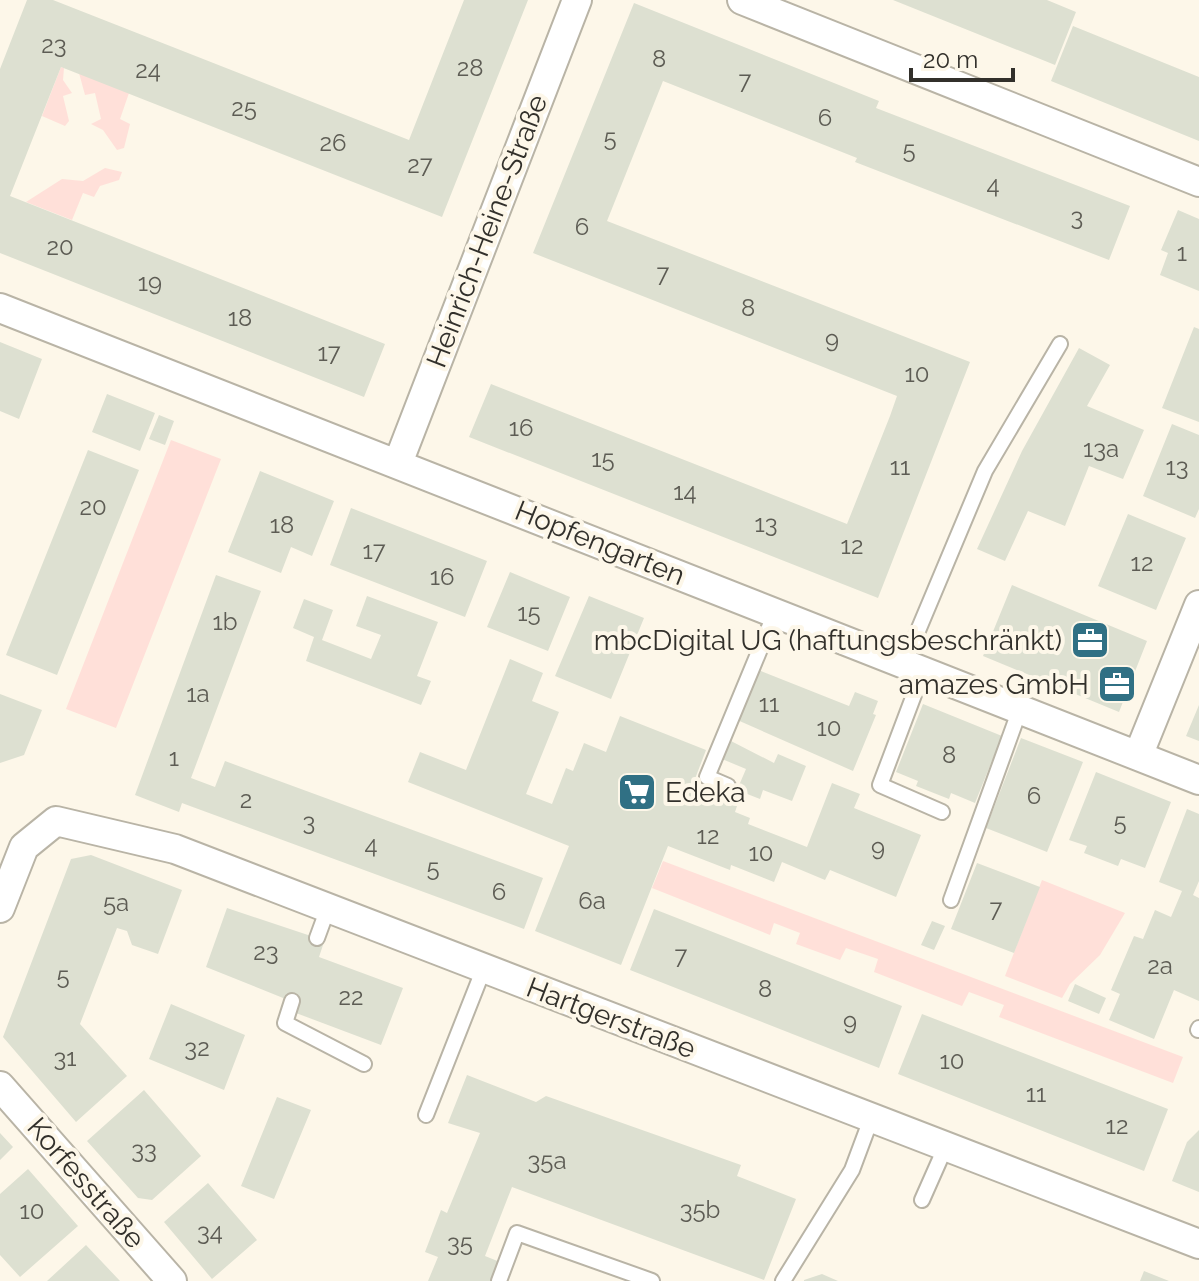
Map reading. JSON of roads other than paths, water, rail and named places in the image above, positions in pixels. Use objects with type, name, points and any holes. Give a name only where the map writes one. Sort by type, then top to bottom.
[{"type":"street","name":"Heinrich-Heine-Straße","points":[[398,463],[577,0]]},
{"type":"street","points":[[742,0],[1199,182]]},
{"type":"street","name":"Hopfengarten","points":[[0,308],[1199,780]]},
{"type":"street","points":[[1138,756],[1199,605]]},
{"type":"street","name":"Hartgerstraße","points":[[12,842],[56,821],[175,849],[1199,1244]]},
{"type":"street","points":[[0,908],[12,842]]},
{"type":"street","name":"Korfesstraße","points":[[0,1086],[172,1281]]},
{"type":"lane","points":[[942,812],[880,785],[913,667],[985,471],[1060,344]]},
{"type":"lane","points":[[728,786],[707,777],[775,613]]},
{"type":"lane","points":[[951,900],[1020,709]]},
{"type":"lane","points":[[317,938],[328,908]]},
{"type":"lane","points":[[426,1115],[484,968]]},
{"type":"lane","points":[[292,1001],[285,1023],[364,1064]]},
{"type":"lane","points":[[783,1281],[852,1170],[871,1119]]},
{"type":"lane","points":[[922,1200],[945,1148]]},
{"type":"lane","points":[[499,1281],[517,1233],[652,1281]]},
{"type":"place","name":"mbcDigital UG (haftungsbeschränkt)","points":[[1090,640]]},
{"type":"place","name":"amazes GmbH","points":[[1117,684]]},
{"type":"place","name":"Edeka","points":[[637,792]]}]
